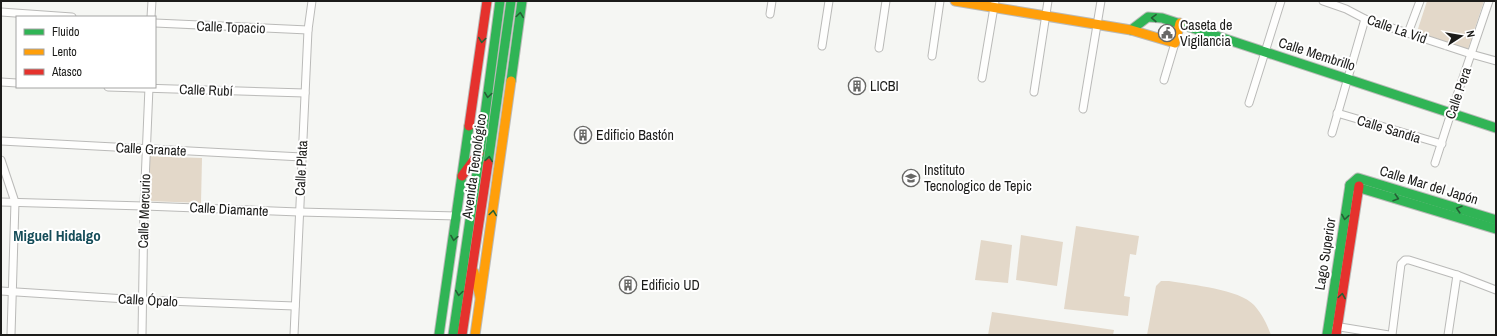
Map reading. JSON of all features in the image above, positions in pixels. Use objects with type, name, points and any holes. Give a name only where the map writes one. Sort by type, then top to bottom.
[{"type":"main road","name":"Avenida Tecnológico","points":[[439,335],[488,1]]},
{"type":"main road","name":"Avenida Tecnológico","points":[[453,335],[480,152],[500,1]]},
{"type":"main road","name":"Avenida Tecnológico","points":[[462,335],[511,1]]},
{"type":"main road","name":"Avenida Tecnológico","points":[[475,335],[522,1]]},
{"type":"main road","points":[[955,1],[994,4],[1046,16],[1131,30],[1175,43],[1180,23]]},
{"type":"main road","name":"Calle Membrillo","points":[[1131,30],[1148,17],[1156,17],[1180,23],[1496,128]]},
{"type":"main road","points":[[462,176],[480,152]]},
{"type":"main road","name":"Calle Mar del Japón","points":[[1496,220],[1358,178],[1355,184],[1496,230]]},
{"type":"main road","name":"Lago Superior","points":[[1331,332],[1355,184]]},
{"type":"main road","points":[[473,266],[480,297]]},
{"type":"street","points":[[151,16],[152,1]]},
{"type":"street","name":"Calle Plata","points":[[294,335],[308,30],[312,1]]},
{"type":"street","points":[[770,14],[772,1]]},
{"type":"street","points":[[822,46],[829,1]]},
{"type":"street","points":[[879,48],[886,1]]},
{"type":"street","points":[[932,56],[940,1]]},
{"type":"street","points":[[1034,92],[1048,1]]},
{"type":"street","points":[[1083,109],[1101,1]]},
{"type":"street","points":[[1249,103],[1281,1]]},
{"type":"street","name":"Calle La Vid","points":[[1323,1],[1346,9],[1365,19],[1408,34],[1496,61]]},
{"type":"street","points":[[1346,9],[1349,1]]},
{"type":"street","points":[[1408,34],[1420,1]]},
{"type":"street","name":"Calle Pera","points":[[1435,163],[1489,1]]},
{"type":"street","points":[[982,78],[994,4]]},
{"type":"street","points":[[1,12],[58,16]]},
{"type":"street","points":[[1332,133],[1365,19]]},
{"type":"street","name":"Calle Topacio","points":[[156,23],[308,30]]},
{"type":"street","points":[[1164,80],[1175,43]]},
{"type":"street","points":[[1,82],[16,83]]},
{"type":"street","name":"Calle Rubí","points":[[149,88],[305,93]]},
{"type":"street","name":"Calle Mercurio","points":[[142,335],[144,206],[149,88]]},
{"type":"street","name":"Calle Sandía","points":[[1337,113],[1442,144]]},
{"type":"street","name":"Calle Granate","points":[[1,142],[302,158]]},
{"type":"street","points":[[1,160],[15,202],[11,335]]},
{"type":"street","name":"Calle Diamante","points":[[1,202],[457,216]]},
{"type":"street","points":[[1331,332],[1390,335],[1401,264],[1405,260],[1458,275],[1496,290]]},
{"type":"street","points":[[1448,335],[1458,275]]},
{"type":"street","name":"Calle Ópalo","points":[[1,291],[142,300],[295,306]]},
{"type":"shaded area","points":[[1427,1],[1484,1],[1468,49],[1417,32]]},
{"type":"shaded area","points":[[149,156],[202,158],[201,203],[148,201]]},
{"type":"shaded area","points":[[1076,226],[1139,236],[1136,255],[1130,254],[1124,296],[1130,297],[1128,316],[1064,309]]},
{"type":"shaded area","points":[[1021,235],[1063,242],[1057,286],[1016,280]]},
{"type":"shaded area","points":[[981,240],[1012,245],[1008,283],[975,280]]},
{"type":"shaded area","points":[[1161,281],[1214,288],[1238,295],[1254,305],[1266,323],[1271,335],[1147,335],[1156,286]]},
{"type":"shaded area","points":[[992,312],[1114,330],[1113,335],[988,335]]},
{"type":"traffic: fast","points":[[453,335],[480,152],[500,1]]},
{"type":"traffic: fast","points":[[488,163],[511,1]]},
{"type":"traffic: fast","points":[[511,81],[522,1]]},
{"type":"traffic: fast","points":[[1131,30],[1148,17],[1162,18],[1496,128]]},
{"type":"traffic: fast","points":[[439,335],[469,126]]},
{"type":"traffic: fast","points":[[1327,335],[1350,185],[1358,178],[1496,220]]},
{"type":"traffic: fast","points":[[1350,185],[1496,229]]},
{"type":"traffic: slow","points":[[955,1],[1131,30],[1175,43],[1180,23]]},
{"type":"traffic: slow","points":[[475,335],[511,81]]},
{"type":"traffic: slow","points":[[474,272],[480,297]]},
{"type":"traffic: jam","points":[[469,126],[487,1]]},
{"type":"traffic: jam","points":[[462,176],[479,153]]},
{"type":"traffic: jam","points":[[462,335],[488,163]]},
{"type":"traffic: jam","points":[[1336,335],[1359,186]]},
{"type":"place","name":"Caseta de Vigilancia","points":[[1167,33]]},
{"type":"place","name":"LICBI","points":[[857,86]]},
{"type":"place","name":"Edificio Bastón","points":[[583,135]]},
{"type":"place","name":"Instituto Tecnologico de Tepic","points":[[911,178]]},
{"type":"place","name":"Edificio UD","points":[[628,285]]},
{"type":"district","name":"Miguel Hidalgo","points":[[57,235]]}]
